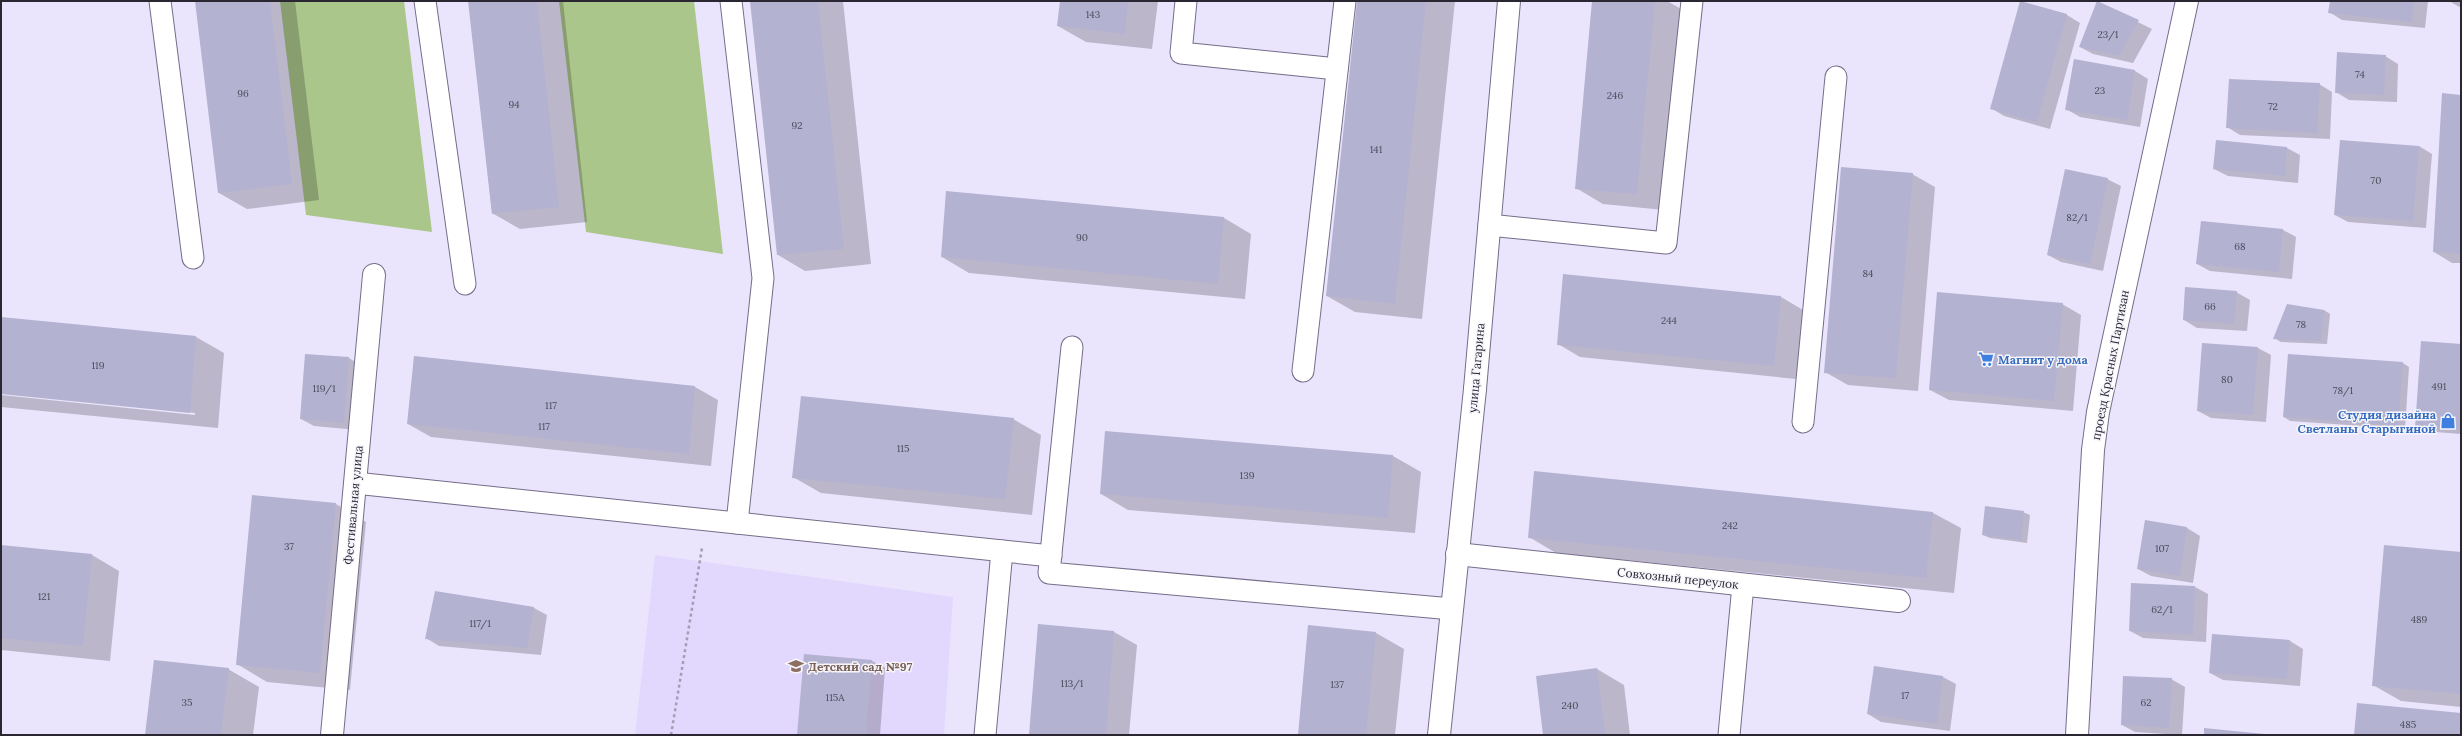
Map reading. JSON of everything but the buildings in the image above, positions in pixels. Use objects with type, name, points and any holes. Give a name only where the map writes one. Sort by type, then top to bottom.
[{"type":"street","name":"улица Гагарина","points":[[1439,735],[1475,389],[1509,1]]},
{"type":"street","name":"проезд Красных Партизан","points":[[2077,735],[2093,450],[2098,412],[2187,1]]},
{"type":"street","name":"Фестивальная улица","points":[[332,735],[374,275]]},
{"type":"street","name":"Совхозный переулок","points":[[1457,554],[1899,601]]},
{"type":"lane","points":[[160,1],[193,258]]},
{"type":"lane","points":[[425,1],[465,284]]},
{"type":"lane","points":[[731,1],[763,278],[737,523]]},
{"type":"lane","points":[[1186,1],[1181,53],[1337,69]]},
{"type":"lane","points":[[1303,371],[1345,1]]},
{"type":"lane","points":[[1489,225],[1666,243],[1692,1]]},
{"type":"lane","points":[[1803,422],[1836,77]]},
{"type":"lane","points":[[1072,347],[1049,572],[1452,609]]},
{"type":"lane","points":[[355,482],[1051,556]]},
{"type":"lane","points":[[985,735],[1002,551]]},
{"type":"lane","points":[[1729,735],[1743,585]]},
{"type":"path","points":[[671,735],[707,520]]},
{"type":"shaded area","name":"Детский сад №97","points":[[655,555],[953,597],[944,735],[635,735]]},
{"type":"green space","points":[[280,1],[404,1],[432,232],[306,215]]},
{"type":"green space","points":[[559,1],[694,1],[723,254],[586,232]]},
{"type":"place","name":"Магнит у дома","points":[[1986,359]]},
{"type":"place","name":"Студия дизайна Светланы Старыгиной","points":[[2448,421]]},
{"type":"place","name":"Детский сад №97","points":[[796,666]]}]
